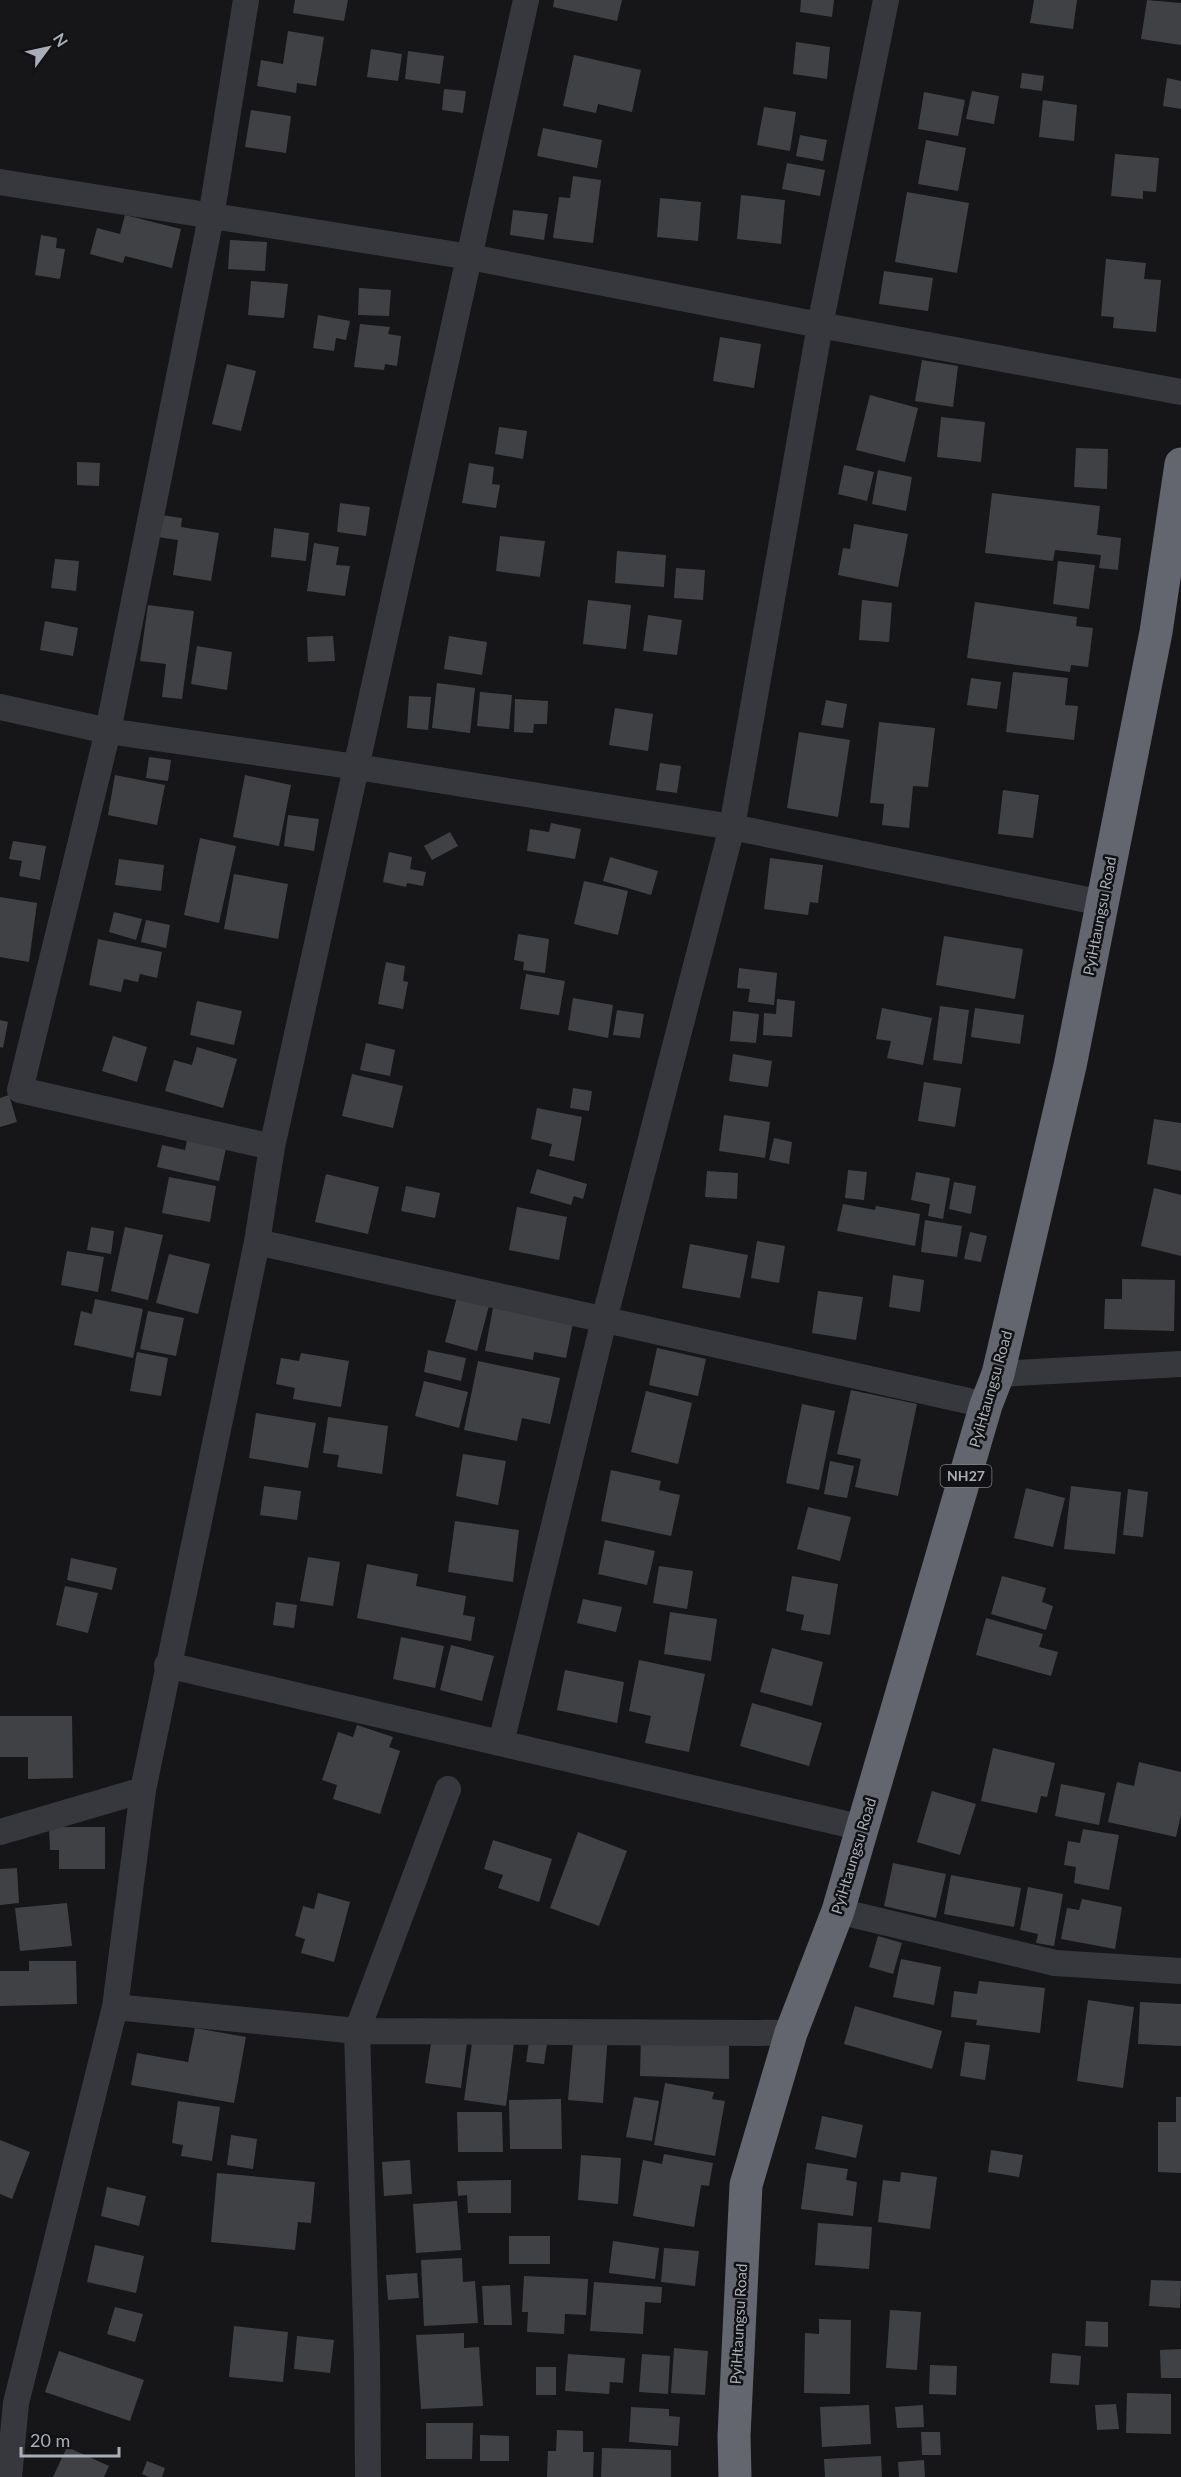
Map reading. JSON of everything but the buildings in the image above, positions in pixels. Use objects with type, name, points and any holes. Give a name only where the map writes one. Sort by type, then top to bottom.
[{"type":"highway","name":"PyiHtaungsu Road","points":[[735,2477],[734,2436],[746,2185],[791,2033],[838,1911],[986,1405],[998,1374],[1070,1065],[1156,632],[1181,464]]},
{"type":"street","points":[[246,0],[211,217],[108,731],[10,1088],[272,1147]]},
{"type":"street","points":[[9,2477],[16,2403],[115,2007],[143,1790],[167,1665],[257,1242],[272,1147],[526,0]]},
{"type":"street","points":[[501,1743],[604,1320],[732,827],[820,325],[886,0]]},
{"type":"street","points":[[0,182],[470,257],[1181,392]]},
{"type":"street","points":[[0,707],[108,731],[357,767],[732,827],[1102,903]]},
{"type":"street","points":[[257,1242],[986,1405]]},
{"type":"street","points":[[998,1374],[1181,1364]]},
{"type":"street","points":[[167,1665],[863,1828]]},
{"type":"street","points":[[368,2477],[367,2357],[357,2031],[448,1789]]},
{"type":"street","points":[[0,1832],[143,1790]]},
{"type":"street","points":[[838,1911],[1055,1963],[1181,1971]]},
{"type":"street","points":[[115,2007],[357,2031],[791,2033]]}]
